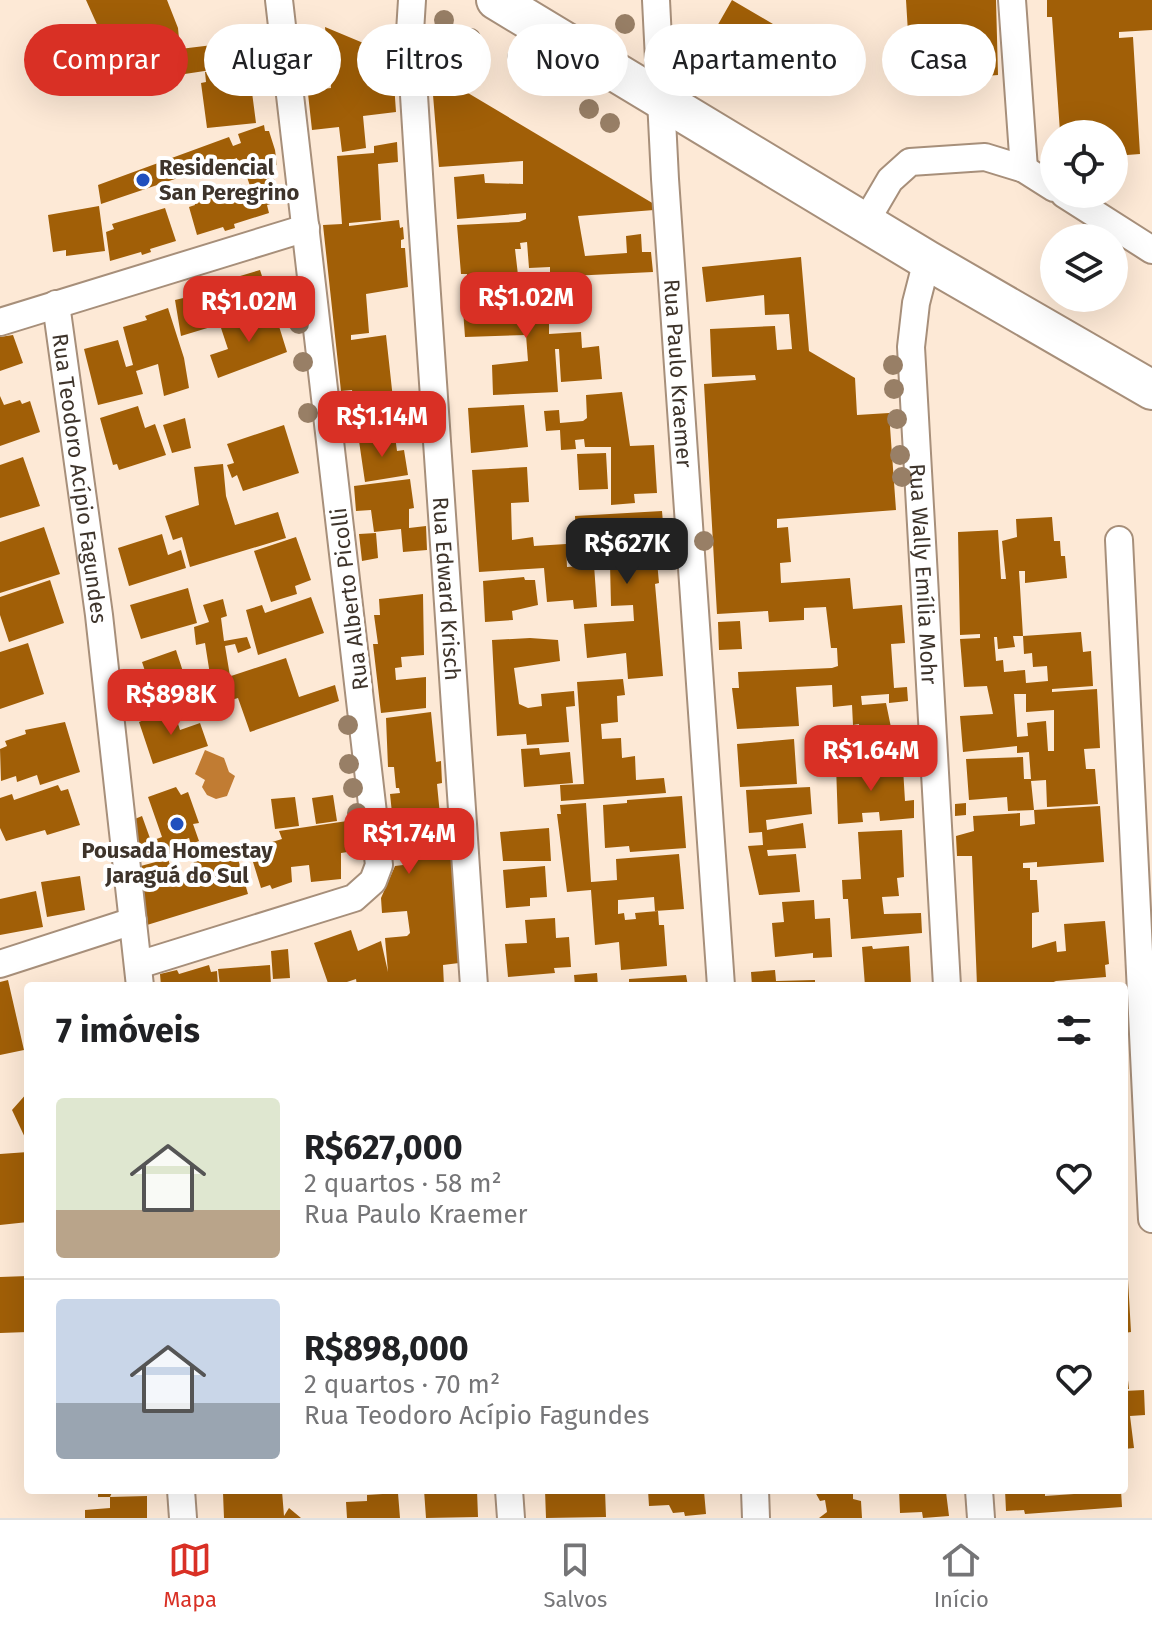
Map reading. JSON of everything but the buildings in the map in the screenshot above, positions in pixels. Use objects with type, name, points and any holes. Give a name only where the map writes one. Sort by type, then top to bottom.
[{"type":"highway","points":[[496,0],[927,260],[1152,390]]},
{"type":"street","name":"Rua Alberto Picolli","points":[[139,976],[354,898],[373,881],[379,865],[279,0]]},
{"type":"street","name":"Rua Edward Krisch","points":[[412,0],[410,32],[474,982]]},
{"type":"street","name":"Rua Paulo Kraemer","points":[[656,0],[721,982]]},
{"type":"street","points":[[1012,0],[1024,169]]},
{"type":"street","points":[[866,221],[890,180],[910,162],[985,157],[1024,169],[1040,179]]},
{"type":"street","points":[[1086,208],[1152,250]]},
{"type":"street","points":[[0,322],[306,228]]},
{"type":"street","name":"Rua Wally Emília Mohr","points":[[927,260],[916,303],[911,347],[947,982]]},
{"type":"street","name":"Rua Teodoro Acípio Fagundes","points":[[56,304],[99,615],[139,976]]},
{"type":"street","points":[[1119,540],[1140,1068],[1152,1219]]},
{"type":"street","points":[[0,964],[133,921]]},
{"type":"street","points":[[181,1494],[183,1518]]},
{"type":"street","points":[[509,1494],[511,1518]]},
{"type":"street","points":[[755,1494],[756,1518]]},
{"type":"street","points":[[979,1494],[981,1518]]},
{"type":"shaded area","points":[[205,750],[224,758],[229,772],[235,776],[227,796],[216,799],[207,795],[202,787],[205,780],[195,774]]},
{"type":"place","name":"Residencial San Peregrino","points":[[143,180]]},
{"type":"place","name":"Pousada Homestay Jaraguá do Sul","points":[[177,824]]}]
